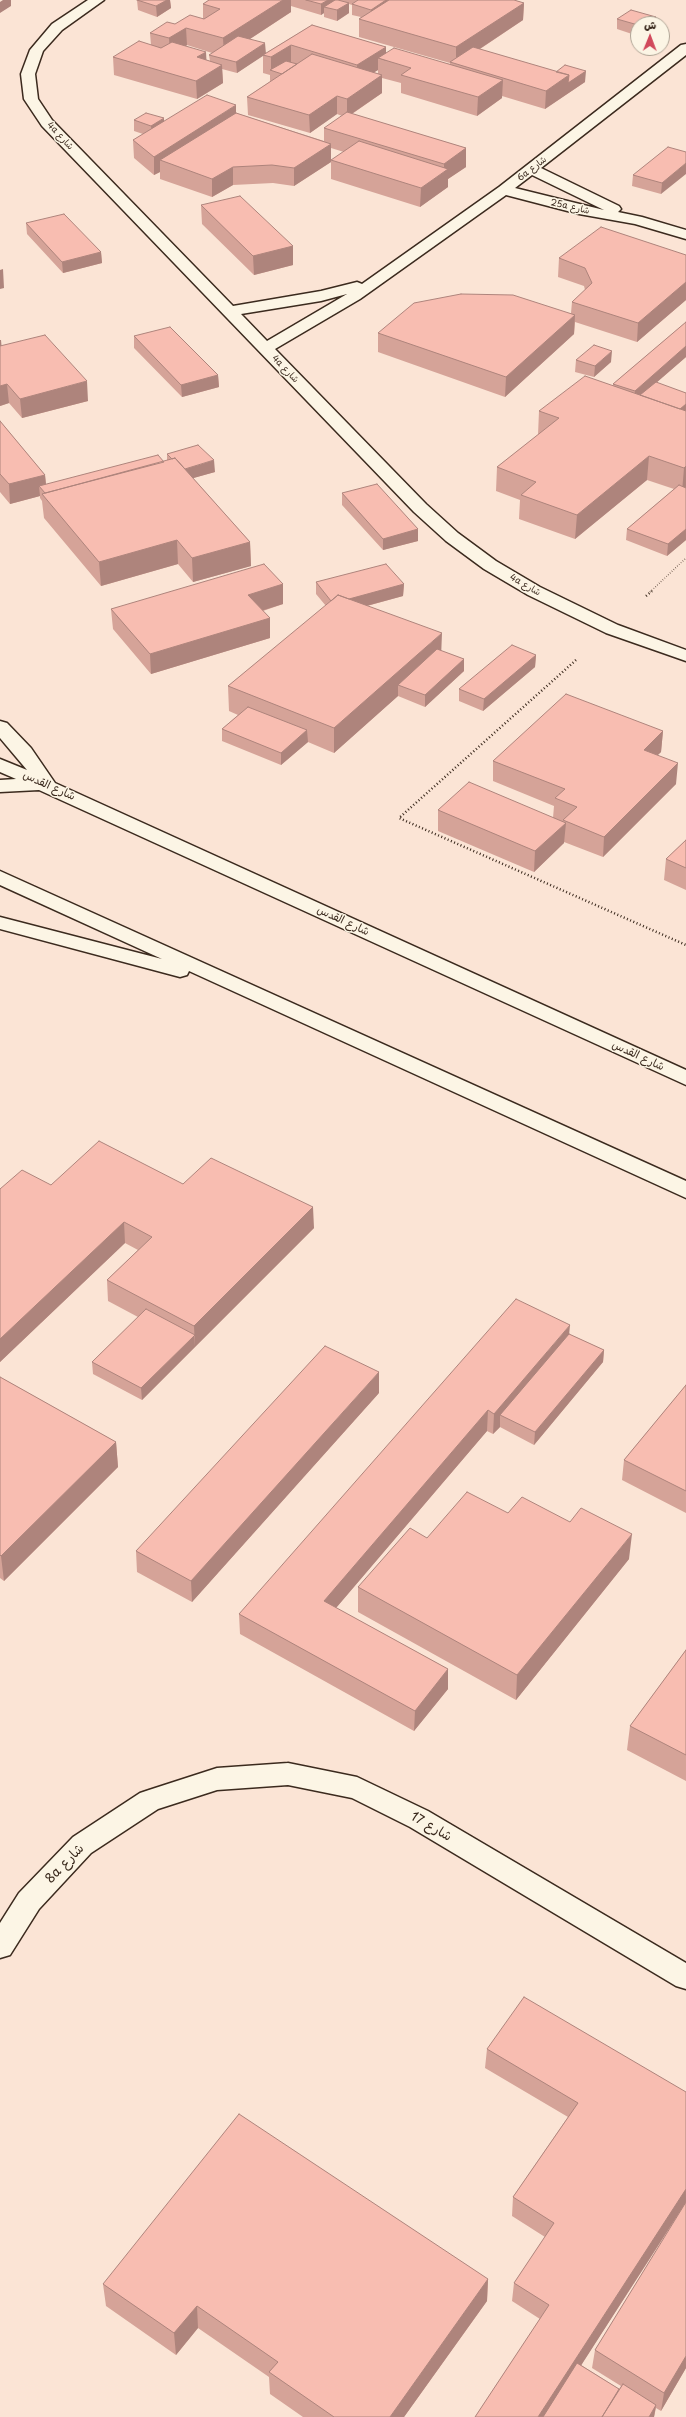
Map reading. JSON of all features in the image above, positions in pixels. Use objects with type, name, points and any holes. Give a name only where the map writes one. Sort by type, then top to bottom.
[{"type":"street","name":"4a شارع","points":[[97,0],[57,27],[37,50],[28,74],[31,99],[47,124],[420,508],[452,537],[490,565],[534,591],[612,628],[686,656]]},
{"type":"street","name":"6a شارع","points":[[265,348],[336,308],[504,190],[686,48]]},
{"type":"street","name":"25a شارع","points":[[531,169],[637,220]]},
{"type":"street","name":"25a شارع","points":[[504,190],[579,210],[637,220],[686,234]]},
{"type":"street","name":"6a شارع","points":[[230,311],[321,296],[372,283]]},
{"type":"street","points":[[0,727],[24,752],[46,784]]},
{"type":"street","name":"شارع القدس","points":[[0,765],[46,784],[686,1078]]},
{"type":"street","points":[[0,786],[46,784]]},
{"type":"street","points":[[0,878],[241,986],[686,1190]]},
{"type":"street","points":[[0,923],[241,986]]},
{"type":"street","name":"شارع 17","points":[[149,1801],[217,1779],[288,1774],[357,1788],[419,1819],[686,1977]]},
{"type":"street","name":"8a شارع","points":[[0,1946],[29,1901],[82,1845],[149,1801]]},
{"type":"path","points":[[686,558],[612,628],[398,818],[686,945]]},
{"type":"building","points":[[137,0],[167,0],[156,6]]},
{"type":"building","points":[[209,0],[283,0],[223,38],[186,28],[169,38],[150,33],[167,22],[175,24],[190,15],[204,19],[220,9],[203,4]]},
{"type":"building","points":[[306,0],[328,0],[321,4]]},
{"type":"building","points":[[335,0],[349,3],[337,10],[324,7]]},
{"type":"building","points":[[358,0],[386,0],[371,10],[352,4]]},
{"type":"building","points":[[389,0],[514,0],[524,3],[456,47],[359,19]]},
{"type":"building","points":[[631,10],[652,16],[630,16],[630,23],[617,19]]},
{"type":"building","points":[[312,25],[386,47],[357,65],[291,45],[271,57],[263,55]]},
{"type":"building","points":[[238,36],[265,43],[236,62],[209,55]]},
{"type":"building","points":[[139,41],[161,48],[172,42],[206,52],[197,57],[222,65],[196,81],[113,57]]},
{"type":"building","points":[[473,47],[569,75],[546,91],[450,62]]},
{"type":"building","points":[[394,48],[503,80],[478,97],[401,75],[411,68],[378,58]]},
{"type":"building","points":[[312,54],[382,75],[347,99],[337,96],[309,115],[247,97]]},
{"type":"building","points":[[286,61],[297,64],[282,74],[270,70]]},
{"type":"building","points":[[565,65],[586,71],[568,83],[569,75],[556,72]]},
{"type":"building","points":[[207,95],[236,105],[154,157],[133,140]]},
{"type":"building","points":[[347,112],[466,148],[444,164],[324,128]]},
{"type":"building","points":[[146,113],[164,118],[151,126],[134,120]]},
{"type":"building","points":[[236,113],[331,144],[294,168],[272,165],[233,167],[212,179],[160,160]]},
{"type":"building","points":[[359,141],[448,169],[421,188],[331,160]]},
{"type":"building","points":[[668,147],[686,152],[686,163],[662,183],[633,175]]},
{"type":"building","points":[[240,196],[293,246],[253,256],[201,205]]},
{"type":"building","points":[[64,214],[101,252],[62,262],[26,223]]},
{"type":"building","points":[[601,227],[686,255],[686,282],[638,323],[572,302],[592,283],[585,268],[559,258]]},
{"type":"building","points":[[461,294],[513,295],[575,315],[506,377],[378,333],[414,303]]},
{"type":"building","points":[[686,322],[686,346],[635,391],[613,384]]},
{"type":"building","points":[[170,327],[218,375],[181,385],[134,336]]},
{"type":"building","points":[[45,335],[87,381],[20,399],[7,384],[0,386],[0,346]]},
{"type":"building","points":[[594,345],[612,351],[595,366],[576,360]]},
{"type":"building","points":[[585,376],[686,411],[686,466],[684,468],[649,456],[577,515],[521,495],[536,482],[497,467],[559,418],[539,411]]},
{"type":"building","points":[[656,382],[686,393],[686,404],[680,409],[640,395]]},
{"type":"building","points":[[0,421],[45,475],[9,484],[0,474]]},
{"type":"building","points":[[198,445],[214,460],[185,469],[175,458],[172,459],[167,454]]},
{"type":"building","points":[[158,455],[164,462],[45,493],[39,486]]},
{"type":"building","points":[[175,458],[250,542],[192,558],[177,540],[99,562],[42,494]]},
{"type":"building","points":[[377,484],[418,529],[383,539],[342,493]]},
{"type":"building","points":[[679,485],[686,488],[686,529],[668,544],[627,529]]},
{"type":"building","points":[[264,564],[283,584],[248,595],[270,618],[150,654],[111,609]]},
{"type":"building","points":[[386,564],[404,584],[349,599],[338,595],[331,601],[316,582]]},
{"type":"building","points":[[338,595],[442,633],[334,728],[228,686]]},
{"type":"building","points":[[512,645],[536,655],[484,699],[459,689]]},
{"type":"building","points":[[437,649],[464,659],[425,695],[398,685]]},
{"type":"building","points":[[566,694],[663,731],[644,750],[678,763],[604,837],[563,820],[577,807],[555,798],[565,789],[493,761]]},
{"type":"building","points":[[248,707],[307,730],[281,753],[222,729]]},
{"type":"building","points":[[469,782],[566,823],[535,851],[438,810]]},
{"type":"building","points":[[686,840],[686,868],[666,859]]},
{"type":"building","points":[[99,1141],[183,1184],[211,1158],[313,1207],[194,1326],[107,1280],[152,1237],[124,1222],[0,1339],[0,1189],[22,1170],[51,1185]]},
{"type":"building","points":[[516,1299],[570,1325],[494,1414],[488,1410],[324,1601],[448,1669],[415,1711],[239,1614]]},
{"type":"building","points":[[146,1309],[195,1335],[141,1388],[92,1362]]},
{"type":"building","points":[[569,1334],[604,1350],[535,1432],[500,1415]]},
{"type":"building","points":[[325,1346],[379,1372],[191,1581],[136,1551]]},
{"type":"building","points":[[0,1377],[116,1442],[1,1556],[0,1555]]},
{"type":"building","points":[[686,1385],[686,1491],[624,1460]]},
{"type":"building","points":[[467,1492],[508,1513],[522,1497],[570,1522],[581,1508],[632,1534],[517,1675],[358,1587],[410,1528],[427,1538]]},
{"type":"building","points":[[686,1650],[686,1755],[630,1726]]},
{"type":"building","points":[[524,1997],[686,2092],[686,2189],[538,2417],[475,2417],[549,2305],[514,2283],[554,2223],[513,2197],[578,2103],[487,2049]]},
{"type":"building","points":[[239,2114],[488,2279],[390,2417],[334,2417],[269,2372],[278,2362],[197,2306],[174,2333],[103,2284]]},
{"type":"building","points":[[686,2202],[686,2356],[664,2393],[595,2350]]},
{"type":"building","points":[[577,2363],[619,2389],[602,2417],[543,2417]]},
{"type":"building","points":[[623,2384],[656,2405],[649,2417],[602,2417]]}]
